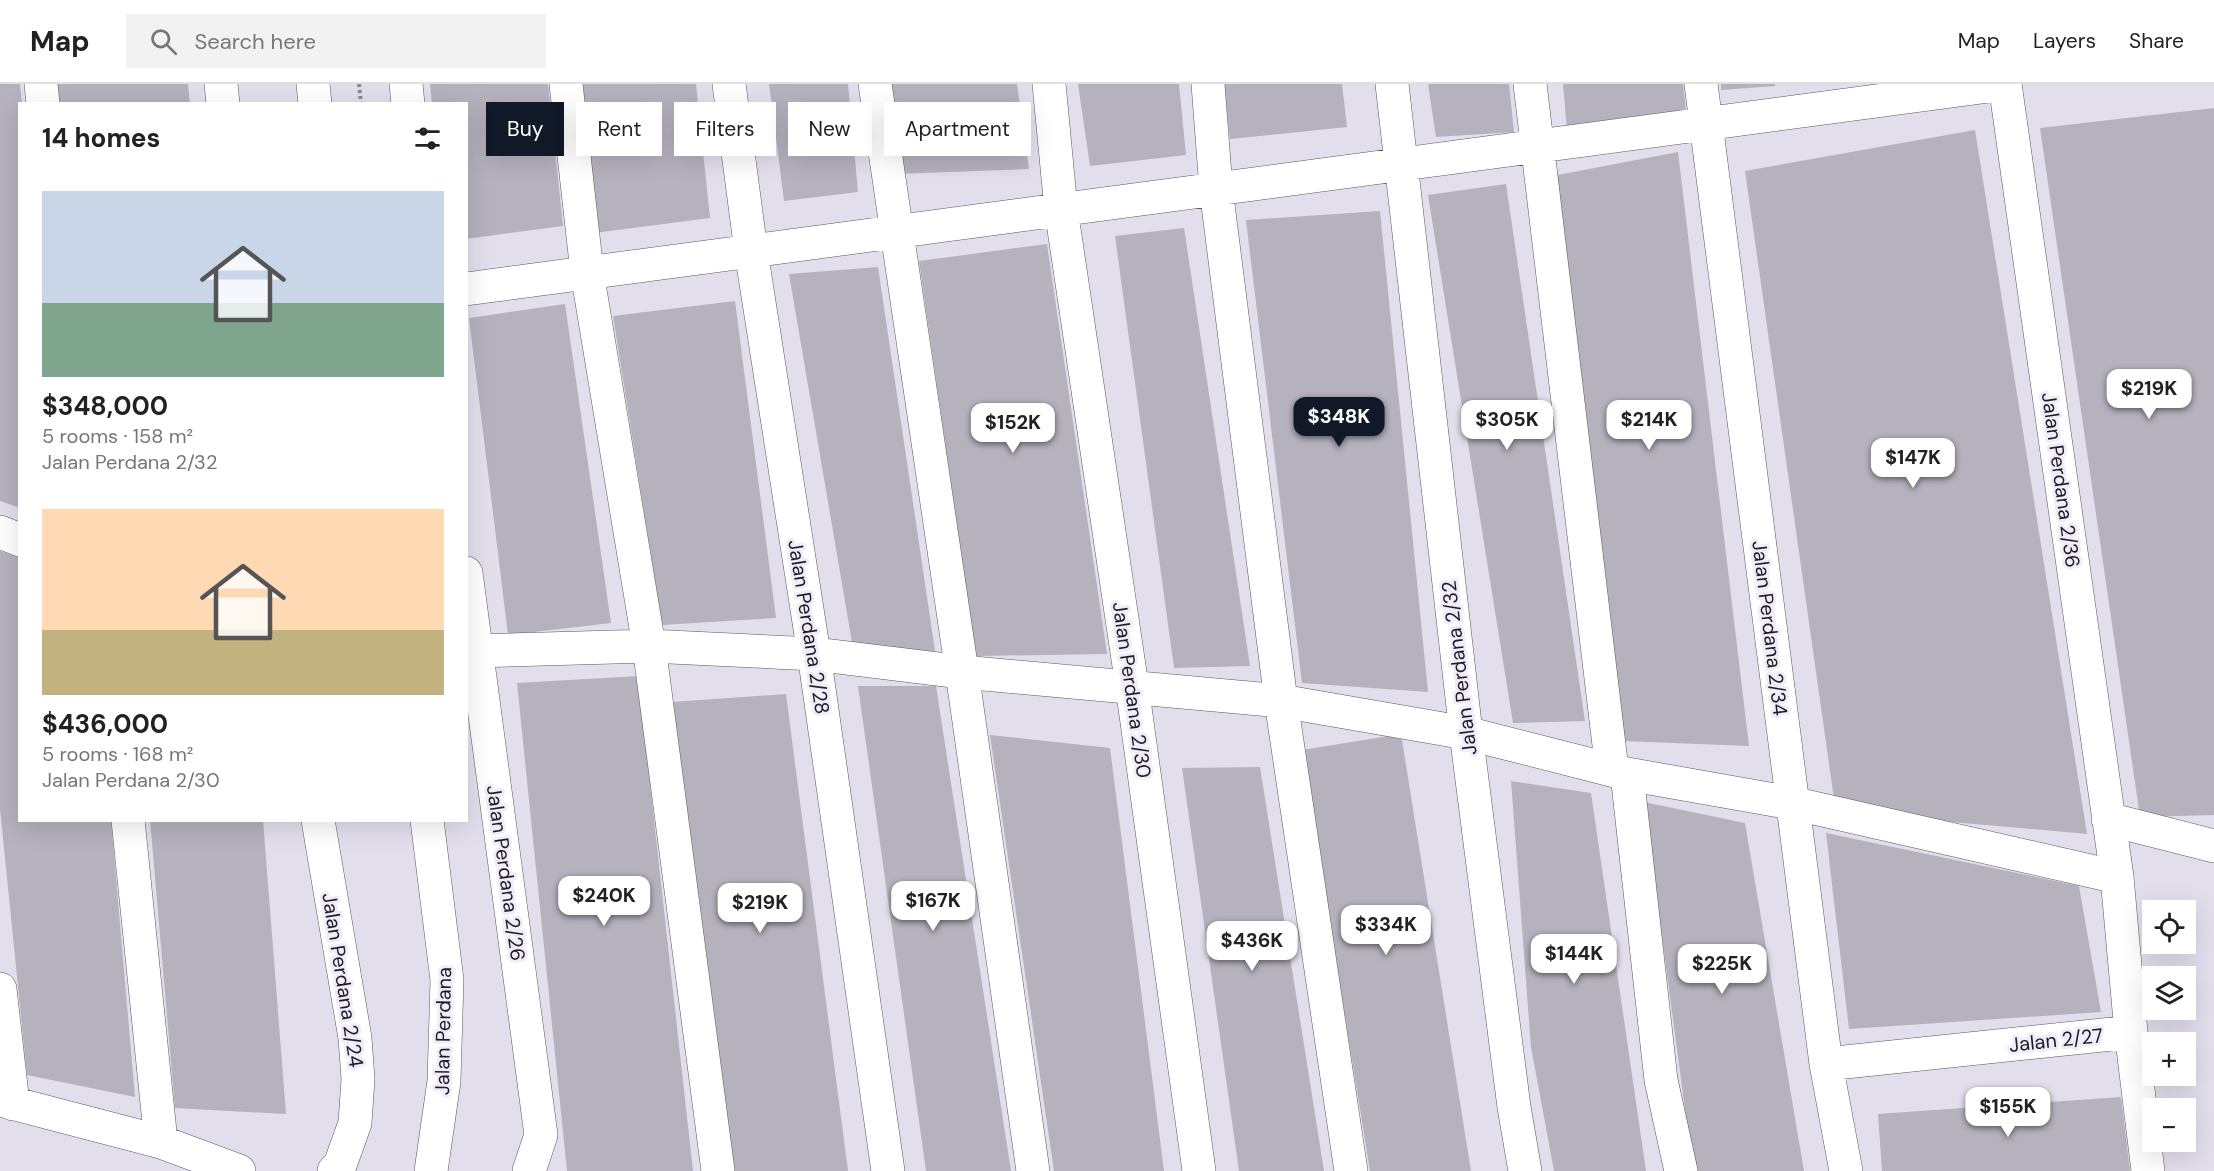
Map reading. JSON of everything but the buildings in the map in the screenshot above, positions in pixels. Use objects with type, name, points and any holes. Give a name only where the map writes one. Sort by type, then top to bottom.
[{"type":"street","points":[[41,84],[43,102]]},
{"type":"street","points":[[221,84],[223,102]]},
{"type":"street","points":[[313,84],[315,102]]},
{"type":"street","points":[[406,84],[408,102]]},
{"type":"street","points":[[566,84],[587,272],[649,646],[718,1171]]},
{"type":"street","name":"Jalan Perdana 2/28","points":[[729,84],[751,251],[814,654],[888,1171]]},
{"type":"street","points":[[875,84],[1033,1171]]},
{"type":"street","name":"Jalan Perdana 2/30","points":[[1048,84],[1061,210],[1132,686],[1199,1171]]},
{"type":"street","points":[[1208,84],[1216,189],[1281,701],[1351,1171]]},
{"type":"street","name":"Jalan Perdana 2/32","points":[[1392,84],[1466,733],[1514,1107],[1525,1171]]},
{"type":"street","points":[[1530,84],[1536,146],[1661,1080],[1681,1171]]},
{"type":"street","name":"Jalan Perdana 2/34","points":[[1701,84],[1826,1064],[1846,1171]]},
{"type":"street","points":[[468,289],[2005,84]]},
{"type":"street","name":"Jalan Perdana 2/36","points":[[2005,84],[2117,877]]},
{"type":"street","points":[[0,532],[18,539]]},
{"type":"street","name":"Jalan Perdana 2/26","points":[[468,587],[541,1135],[529,1171]]},
{"type":"street","points":[[477,651],[649,646],[814,654],[962,672],[1281,701],[1466,733],[1619,772],[1792,803],[2117,877]]},
{"type":"street","points":[[2108,819],[2214,846]]},
{"type":"street","points":[[128,822],[160,1142]]},
{"type":"street","name":"Jalan Perdana 2/24","points":[[318,822],[355,1038],[358,1079],[355,1123],[340,1165],[334,1171]]},
{"type":"street","name":"Jalan Perdana","points":[[427,822],[447,980],[444,1081],[431,1171]]},
{"type":"street","name":"Jalan 2/27","points":[[1826,1064],[2131,1032],[2117,877]]},
{"type":"street","points":[[0,989],[6,1102],[160,1142],[239,1171]]},
{"type":"street","points":[[2131,1032],[2148,1171]]},
{"type":"path","points":[[359,84],[361,102]]}]
